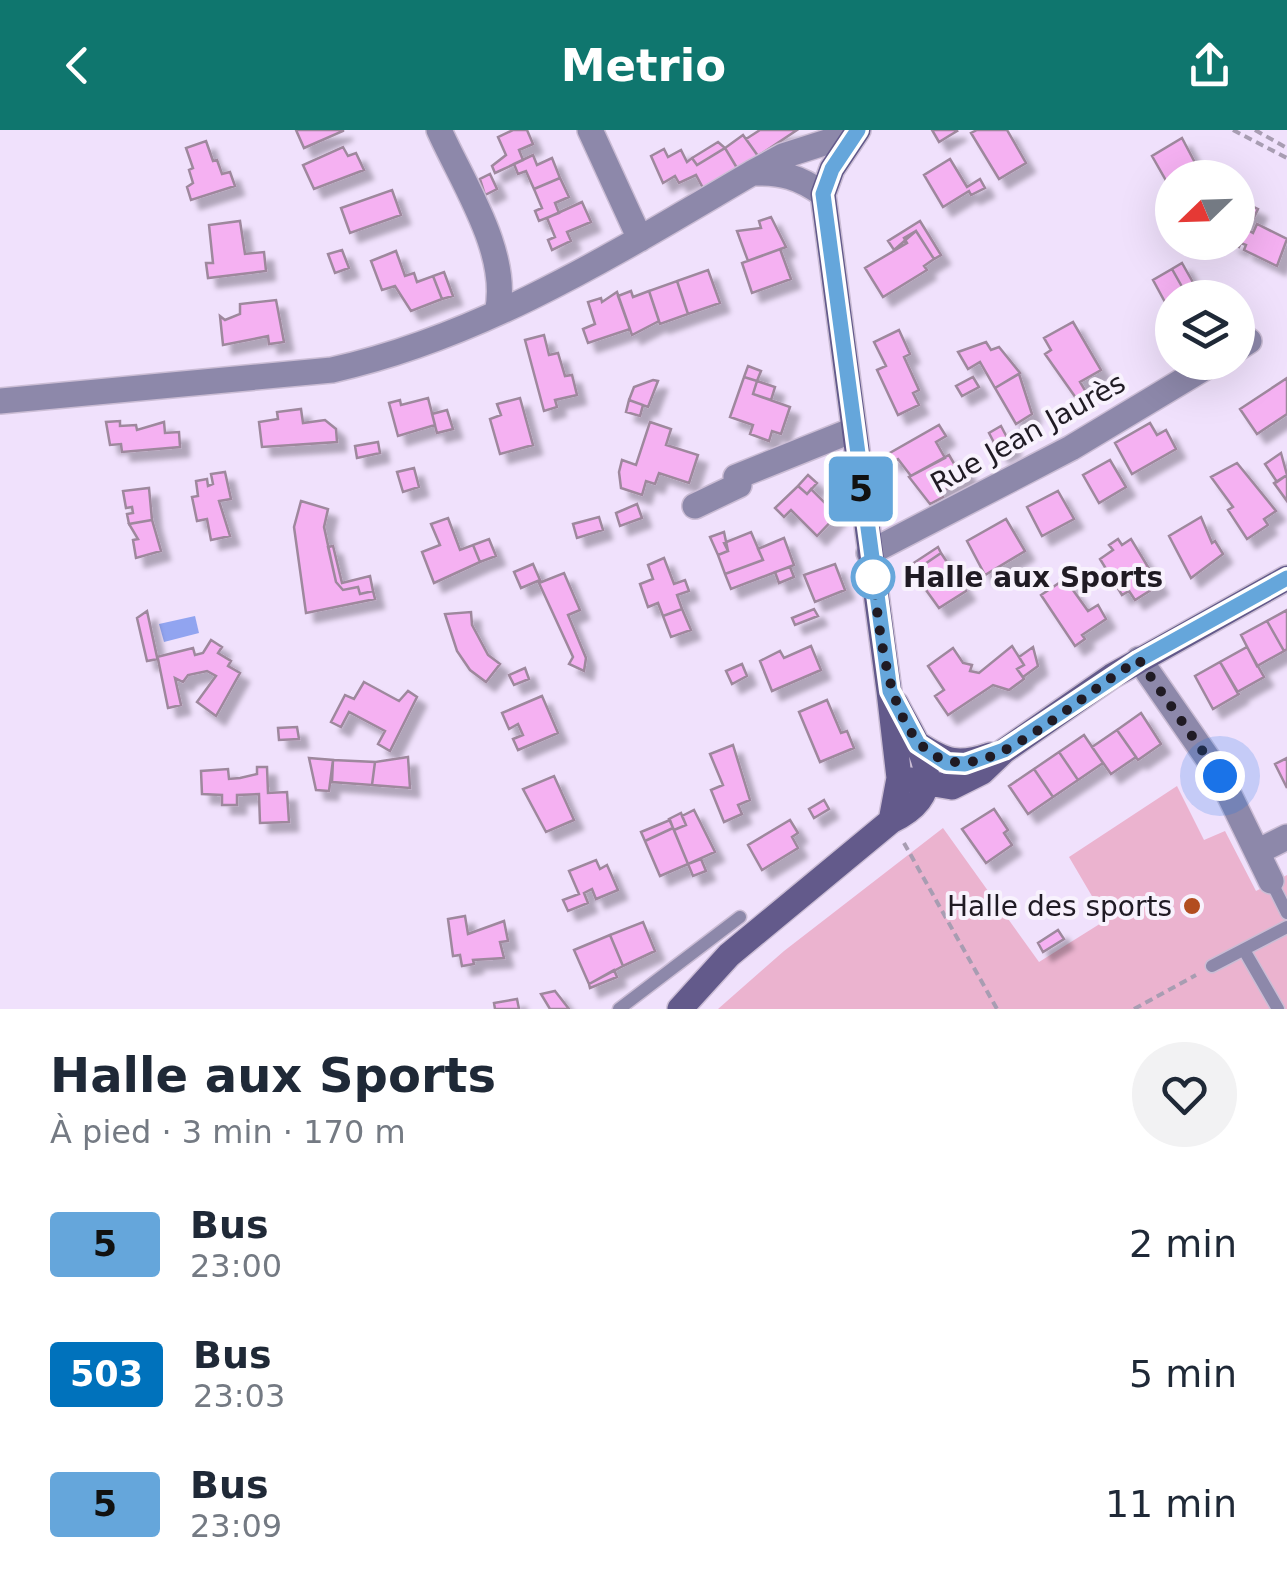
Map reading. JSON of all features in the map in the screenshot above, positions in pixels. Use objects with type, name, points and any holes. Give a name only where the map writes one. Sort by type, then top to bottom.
[{"type":"main road","points":[[855,132],[823,194],[890,691],[899,778],[898,832]]},
{"type":"main road","points":[[890,691],[924,765],[952,787],[982,772],[1004,750],[1139,660],[1287,578]]},
{"type":"main road","points":[[899,778],[924,765],[949,773],[1004,750]]},
{"type":"main road","points":[[680,1009],[729,955],[898,832],[912,811],[924,765]]},
{"type":"street","points":[[439,130],[498,268],[501,295],[497,312]]},
{"type":"street","points":[[590,130],[640,239]]},
{"type":"street","points":[[0,401],[332,370],[364,363],[497,312],[591,270],[782,156],[855,132]]},
{"type":"street","points":[[752,173],[779,172],[803,179],[823,194]]},
{"type":"street","name":"Rue Jean Jaurès","points":[[869,553],[1071,448],[1184,380]]},
{"type":"street","points":[[695,506],[739,484],[736,478],[853,430]]},
{"type":"street","points":[[1139,660],[1220,776],[1271,881]]},
{"type":"street","points":[[1257,852],[1287,837]]},
{"type":"lane","points":[[1271,881],[1287,913]]},
{"type":"lane","points":[[620,1009],[740,916]]},
{"type":"lane","points":[[1212,966],[1287,927]]},
{"type":"lane","points":[[1244,950],[1278,1009]]},
{"type":"path","points":[[1234,130],[1287,158]]},
{"type":"path","points":[[1255,130],[1287,148]]},
{"type":"path","points":[[898,832],[997,1009]]},
{"type":"path","points":[[1134,1009],[1212,966]]},
{"type":"shaded area","name":"Halle des sports","points":[[1177,786],[1204,840],[1225,831],[1256,891],[1287,875],[1287,1009],[718,1009],[784,951],[943,828],[1039,962],[1106,920],[1069,857]]},
{"type":"water","points":[[195,616],[199,633],[164,642],[159,624]]},
{"type":"building","points":[[296,130],[343,130],[343,131],[304,148]]},
{"type":"building","points":[[513,130],[527,130],[533,144],[519,150],[523,160],[495,173],[492,166],[506,155],[498,137]]},
{"type":"building","points":[[760,130],[797,130],[758,156],[746,139]]},
{"type":"building","points":[[932,130],[956,130],[957,131],[939,142]]},
{"type":"building","points":[[1007,130],[1026,163],[999,179],[971,133]]},
{"type":"building","points":[[743,135],[758,156],[737,168],[725,148]]},
{"type":"building","points":[[1182,138],[1194,160],[1155,161],[1152,156]]},
{"type":"building","points":[[206,141],[213,161],[217,160],[222,174],[230,172],[235,186],[191,200],[187,187],[193,183],[189,170],[193,168],[186,148]]},
{"type":"building","points":[[718,142],[725,148],[697,165],[692,158]]},
{"type":"building","points":[[343,147],[348,156],[356,153],[364,170],[314,189],[303,165]]},
{"type":"building","points":[[725,148],[737,168],[703,188],[696,175],[679,183],[675,176],[663,183],[651,156],[664,149],[668,157],[681,150],[687,162],[692,158],[697,165]]},
{"type":"building","points":[[533,155],[537,165],[552,158],[560,178],[534,189],[526,171],[518,174],[514,164]]},
{"type":"building","points":[[950,159],[967,187],[980,179],[985,188],[971,195],[969,191],[943,207],[924,175]]},
{"type":"building","points":[[490,174],[497,189],[485,195],[480,179]]},
{"type":"building","points":[[560,178],[569,197],[555,203],[559,213],[539,221],[535,211],[542,208],[534,189]]},
{"type":"building","points":[[392,190],[401,215],[350,233],[341,208]]},
{"type":"building","points":[[582,202],[591,222],[567,232],[571,241],[552,250],[548,240],[555,237],[547,218]]},
{"type":"building","points":[[771,217],[786,247],[748,261],[737,231],[761,228],[759,221]]},
{"type":"building","points":[[240,221],[245,254],[264,252],[266,271],[208,278],[206,263],[213,263],[209,225]]},
{"type":"building","points":[[920,221],[941,255],[934,259],[916,231],[894,250],[888,241]]},
{"type":"building","points":[[1257,224],[1287,239],[1277,266],[1255,255]]},
{"type":"building","points":[[916,231],[934,259],[924,266],[927,270],[883,297],[865,268],[907,243],[904,238]]},
{"type":"building","points":[[780,249],[791,279],[752,293],[742,263]]},
{"type":"building","points":[[342,250],[349,268],[335,273],[328,254]]},
{"type":"building","points":[[396,251],[405,276],[414,273],[417,282],[433,276],[442,299],[411,311],[395,286],[382,290],[371,261]]},
{"type":"building","points":[[1182,263],[1192,280],[1178,280],[1172,269]]},
{"type":"building","points":[[1172,269],[1178,280],[1155,280],[1155,284],[1153,280]]},
{"type":"building","points":[[708,270],[720,303],[688,314],[677,281]]},
{"type":"building","points":[[444,272],[453,296],[442,299],[433,276]]},
{"type":"building","points":[[677,281],[688,314],[660,324],[649,291]]},
{"type":"building","points":[[631,291],[633,297],[649,291],[659,321],[632,335],[618,296]]},
{"type":"building","points":[[617,292],[630,329],[588,343],[583,329],[595,324],[588,302],[601,298],[602,302]]},
{"type":"building","points":[[276,300],[284,342],[269,344],[268,336],[223,345],[220,316],[225,320],[240,314],[240,304]]},
{"type":"building","points":[[1073,322],[1101,370],[1080,382],[1086,392],[1076,398],[1045,354],[1051,350],[1044,338]]},
{"type":"building","points":[[899,330],[910,354],[904,357],[919,390],[913,393],[919,405],[898,415],[877,370],[886,366],[874,342]]},
{"type":"building","points":[[544,335],[549,355],[558,353],[565,376],[572,375],[577,395],[555,400],[557,407],[544,411],[525,340]]},
{"type":"building","points":[[986,342],[991,350],[999,347],[1020,373],[995,388],[980,362],[968,369],[958,352]]},
{"type":"building","points":[[748,366],[761,371],[757,381],[744,377]]},
{"type":"building","points":[[1019,374],[1032,414],[1016,424],[995,388]]},
{"type":"building","points":[[744,377],[757,381],[753,394],[790,407],[781,434],[772,431],[769,441],[750,434],[753,425],[730,417]]},
{"type":"building","points":[[973,377],[979,387],[962,396],[956,386]]},
{"type":"building","points":[[1287,378],[1287,414],[1257,434],[1240,409]]},
{"type":"building","points":[[658,381],[648,407],[629,400],[634,387]]},
{"type":"building","points":[[757,381],[775,387],[771,400],[753,394]]},
{"type":"building","points":[[428,398],[435,425],[398,436],[389,403],[400,400],[401,405]]},
{"type":"building","points":[[520,398],[533,445],[500,454],[490,419],[501,415],[497,404]]},
{"type":"building","points":[[629,400],[643,405],[640,416],[626,412]]},
{"type":"building","points":[[301,409],[303,423],[325,420],[336,429],[337,442],[262,447],[259,422],[278,419],[277,412]]},
{"type":"building","points":[[447,410],[453,429],[437,433],[432,414]]},
{"type":"building","points":[[120,421],[120,426],[136,425],[137,430],[164,422],[165,433],[179,432],[180,447],[122,452],[121,444],[110,445],[106,422]]},
{"type":"building","points":[[650,422],[671,429],[666,445],[698,455],[689,483],[659,473],[655,484],[646,481],[642,495],[621,488],[619,472],[622,460],[636,465]]},
{"type":"building","points":[[1150,423],[1157,435],[1166,430],[1176,449],[1132,474],[1115,443]]},
{"type":"building","points":[[939,425],[946,436],[936,442],[945,458],[911,476],[898,459],[892,462],[888,454]]},
{"type":"building","points":[[1001,426],[1012,447],[1000,454],[989,433]]},
{"type":"building","points":[[378,442],[380,453],[357,458],[355,446]]},
{"type":"building","points":[[1281,453],[1287,475],[1277,482],[1265,464]]},
{"type":"building","points":[[949,455],[956,467],[962,464],[969,478],[940,492],[943,497],[930,504],[909,477]]},
{"type":"building","points":[[1110,460],[1126,487],[1099,503],[1083,475]]},
{"type":"building","points":[[1237,463],[1276,511],[1264,519],[1268,525],[1247,539],[1228,510],[1233,507],[1211,477]]},
{"type":"building","points":[[414,468],[419,487],[403,492],[397,472]]},
{"type":"building","points":[[225,472],[231,499],[219,501],[230,536],[211,540],[207,519],[197,521],[192,497],[198,496],[196,481],[207,479],[208,486],[213,484],[211,474]]},
{"type":"building","points":[[808,475],[817,483],[807,494],[798,486]]},
{"type":"building","points":[[1287,475],[1287,501],[1274,483]]},
{"type":"building","points":[[798,486],[807,494],[811,489],[837,515],[817,536],[791,510],[784,517],[775,508]]},
{"type":"building","points":[[149,488],[152,520],[129,524],[127,514],[133,513],[132,507],[126,508],[123,491]]},
{"type":"building","points":[[1058,491],[1074,519],[1042,536],[1027,507]]},
{"type":"building","points":[[301,501],[328,509],[324,527],[336,582],[343,590],[358,587],[360,594],[373,591],[375,599],[306,613],[294,527]]},
{"type":"building","points":[[637,504],[642,518],[620,526],[616,513]]},
{"type":"building","points":[[599,517],[603,530],[577,538],[573,524]]},
{"type":"building","points":[[1201,517],[1212,543],[1215,541],[1223,554],[1191,578],[1169,536]]},
{"type":"building","points":[[448,518],[460,550],[473,545],[480,562],[434,583],[422,552],[440,545],[431,524]]},
{"type":"building","points":[[1006,519],[1025,551],[985,575],[967,541]]},
{"type":"building","points":[[152,520],[161,551],[136,558],[133,540],[138,539],[129,524]]},
{"type":"building","points":[[724,532],[728,551],[718,555],[710,537]]},
{"type":"building","points":[[751,532],[763,560],[725,574],[718,555],[728,551],[724,543]]},
{"type":"building","points":[[784,538],[794,565],[731,589],[725,574],[763,560],[758,549]]},
{"type":"building","points":[[489,539],[496,556],[480,562],[473,545]]},
{"type":"building","points":[[1118,539],[1122,545],[1131,539],[1159,585],[1135,600],[1129,591],[1122,595],[1100,559],[1113,550],[1109,545]]},
{"type":"building","points":[[333,546],[342,583],[370,576],[373,591],[360,594],[358,587],[343,590],[336,582],[328,547]]},
{"type":"building","points":[[938,547],[941,553],[913,572],[909,566]]},
{"type":"building","points":[[941,553],[966,591],[939,608],[913,572]]},
{"type":"building","points":[[664,558],[674,584],[685,580],[689,591],[677,595],[682,609],[663,616],[658,603],[648,607],[640,584],[653,579],[648,565]]},
{"type":"building","points":[[533,564],[540,580],[521,588],[514,572]]},
{"type":"building","points":[[835,564],[845,590],[815,602],[804,575]]},
{"type":"building","points":[[790,567],[794,577],[779,583],[775,572]]},
{"type":"building","points":[[564,573],[580,610],[568,615],[586,658],[584,671],[569,664],[573,657],[539,583]]},
{"type":"building","points":[[1065,579],[1088,611],[1098,605],[1106,619],[1082,635],[1085,639],[1075,646],[1041,595]]},
{"type":"building","points":[[682,609],[691,630],[671,637],[663,616]]},
{"type":"building","points":[[814,609],[818,616],[795,625],[792,618]]},
{"type":"building","points":[[1287,610],[1287,649],[1284,651],[1267,621]]},
{"type":"building","points":[[147,611],[157,657],[193,648],[195,655],[203,653],[211,640],[222,647],[218,653],[231,661],[228,666],[240,673],[216,716],[197,702],[216,676],[207,671],[188,675],[183,682],[175,678],[181,705],[168,708],[158,659],[147,661],[137,618]]},
{"type":"building","points":[[471,612],[472,625],[488,655],[500,664],[486,682],[470,670],[457,651],[445,614]]},
{"type":"building","points":[[1267,621],[1284,651],[1257,666],[1241,635]]},
{"type":"building","points":[[811,646],[821,670],[772,691],[760,661],[780,651],[784,658]]},
{"type":"building","points":[[1012,646],[1024,665],[1017,669],[1024,679],[1009,690],[993,685],[948,715],[935,696],[944,690],[928,666],[953,648],[963,663],[972,665],[970,671],[979,673]]},
{"type":"building","points":[[1033,647],[1038,666],[1023,677],[1017,669],[1024,665],[1019,657]]},
{"type":"building","points":[[1247,647],[1264,677],[1237,692],[1220,662]]},
{"type":"building","points":[[1220,662],[1239,694],[1213,709],[1195,676]]},
{"type":"building","points":[[742,664],[747,676],[732,684],[726,671]]},
{"type":"building","points":[[525,668],[529,679],[514,685],[509,675]]},
{"type":"building","points":[[364,682],[399,701],[408,691],[417,697],[390,751],[378,744],[385,731],[349,712],[341,727],[331,722],[345,695],[354,699]]},
{"type":"building","points":[[542,696],[558,733],[518,750],[513,739],[523,735],[518,724],[509,729],[502,713]]},
{"type":"building","points":[[827,700],[841,733],[847,731],[854,748],[820,762],[799,712]]},
{"type":"building","points":[[1141,713],[1161,744],[1138,760],[1117,730]]},
{"type":"building","points":[[297,727],[299,739],[279,740],[278,728]]},
{"type":"building","points":[[1117,730],[1136,757],[1111,774],[1092,747]]},
{"type":"building","points":[[1084,735],[1103,763],[1078,780],[1059,752]]},
{"type":"building","points":[[733,745],[750,800],[738,805],[742,814],[724,822],[711,790],[723,785],[710,754]]},
{"type":"building","points":[[1059,752],[1078,780],[1053,797],[1034,769]]},
{"type":"building","points":[[408,757],[410,788],[372,785],[375,762]]},
{"type":"building","points":[[309,758],[333,760],[329,791],[316,790]]},
{"type":"building","points":[[1287,758],[1287,788],[1275,764]]},
{"type":"building","points":[[333,760],[375,762],[372,785],[332,782]]},
{"type":"building","points":[[257,767],[267,767],[268,793],[287,792],[289,822],[260,823],[259,794],[237,795],[237,805],[222,805],[222,795],[202,794],[201,771],[228,769],[229,779],[257,774]]},
{"type":"building","points":[[1034,769],[1053,797],[1028,814],[1009,786]]},
{"type":"building","points":[[554,776],[574,820],[546,832],[523,789]]},
{"type":"building","points":[[824,800],[829,809],[814,818],[809,809]]},
{"type":"building","points":[[994,809],[1008,830],[1004,833],[1012,845],[986,863],[962,829]]},
{"type":"building","points":[[694,810],[715,852],[688,864],[674,830],[686,825],[682,816]]},
{"type":"building","points":[[681,813],[686,825],[674,830],[669,819]]},
{"type":"building","points":[[670,820],[673,828],[645,841],[641,832]]},
{"type":"building","points":[[790,820],[798,833],[792,837],[798,848],[762,870],[748,845]]},
{"type":"building","points":[[673,828],[688,864],[660,876],[645,841]]},
{"type":"building","points":[[701,859],[706,871],[693,876],[688,864]]},
{"type":"building","points":[[596,860],[600,869],[607,865],[618,890],[596,899],[592,889],[584,893],[588,903],[568,911],[563,900],[579,894],[569,871]]},
{"type":"building","points":[[465,916],[468,934],[504,921],[508,941],[500,942],[504,958],[473,960],[474,964],[462,966],[460,955],[453,956],[448,919]]},
{"type":"building","points":[[643,922],[655,951],[623,966],[610,935]]},
{"type":"building","points":[[1058,930],[1064,939],[1043,952],[1038,943]]},
{"type":"building","points":[[610,935],[623,966],[589,984],[574,950]]},
{"type":"building","points":[[614,970],[617,977],[590,988],[589,984]]},
{"type":"building","points":[[555,991],[569,1009],[550,1009],[541,994]]},
{"type":"building","points":[[517,999],[519,1009],[495,1009],[494,1003]]},
{"type":"bus line","name":"5","points":[[858,130],[832,169],[823,194],[890,691],[918,744],[947,763],[965,764],[1004,750],[1139,660],[1287,578]]},
{"type":"place","name":"Halle aux Sports","points":[[873,577]]},
{"type":"place","name":"Halle des sports","points":[[1192,906]]},
{"type":"route","points":[[873,577],[890,691],[918,744],[947,763],[965,764],[1004,750],[1139,660],[1220,776]]}]
